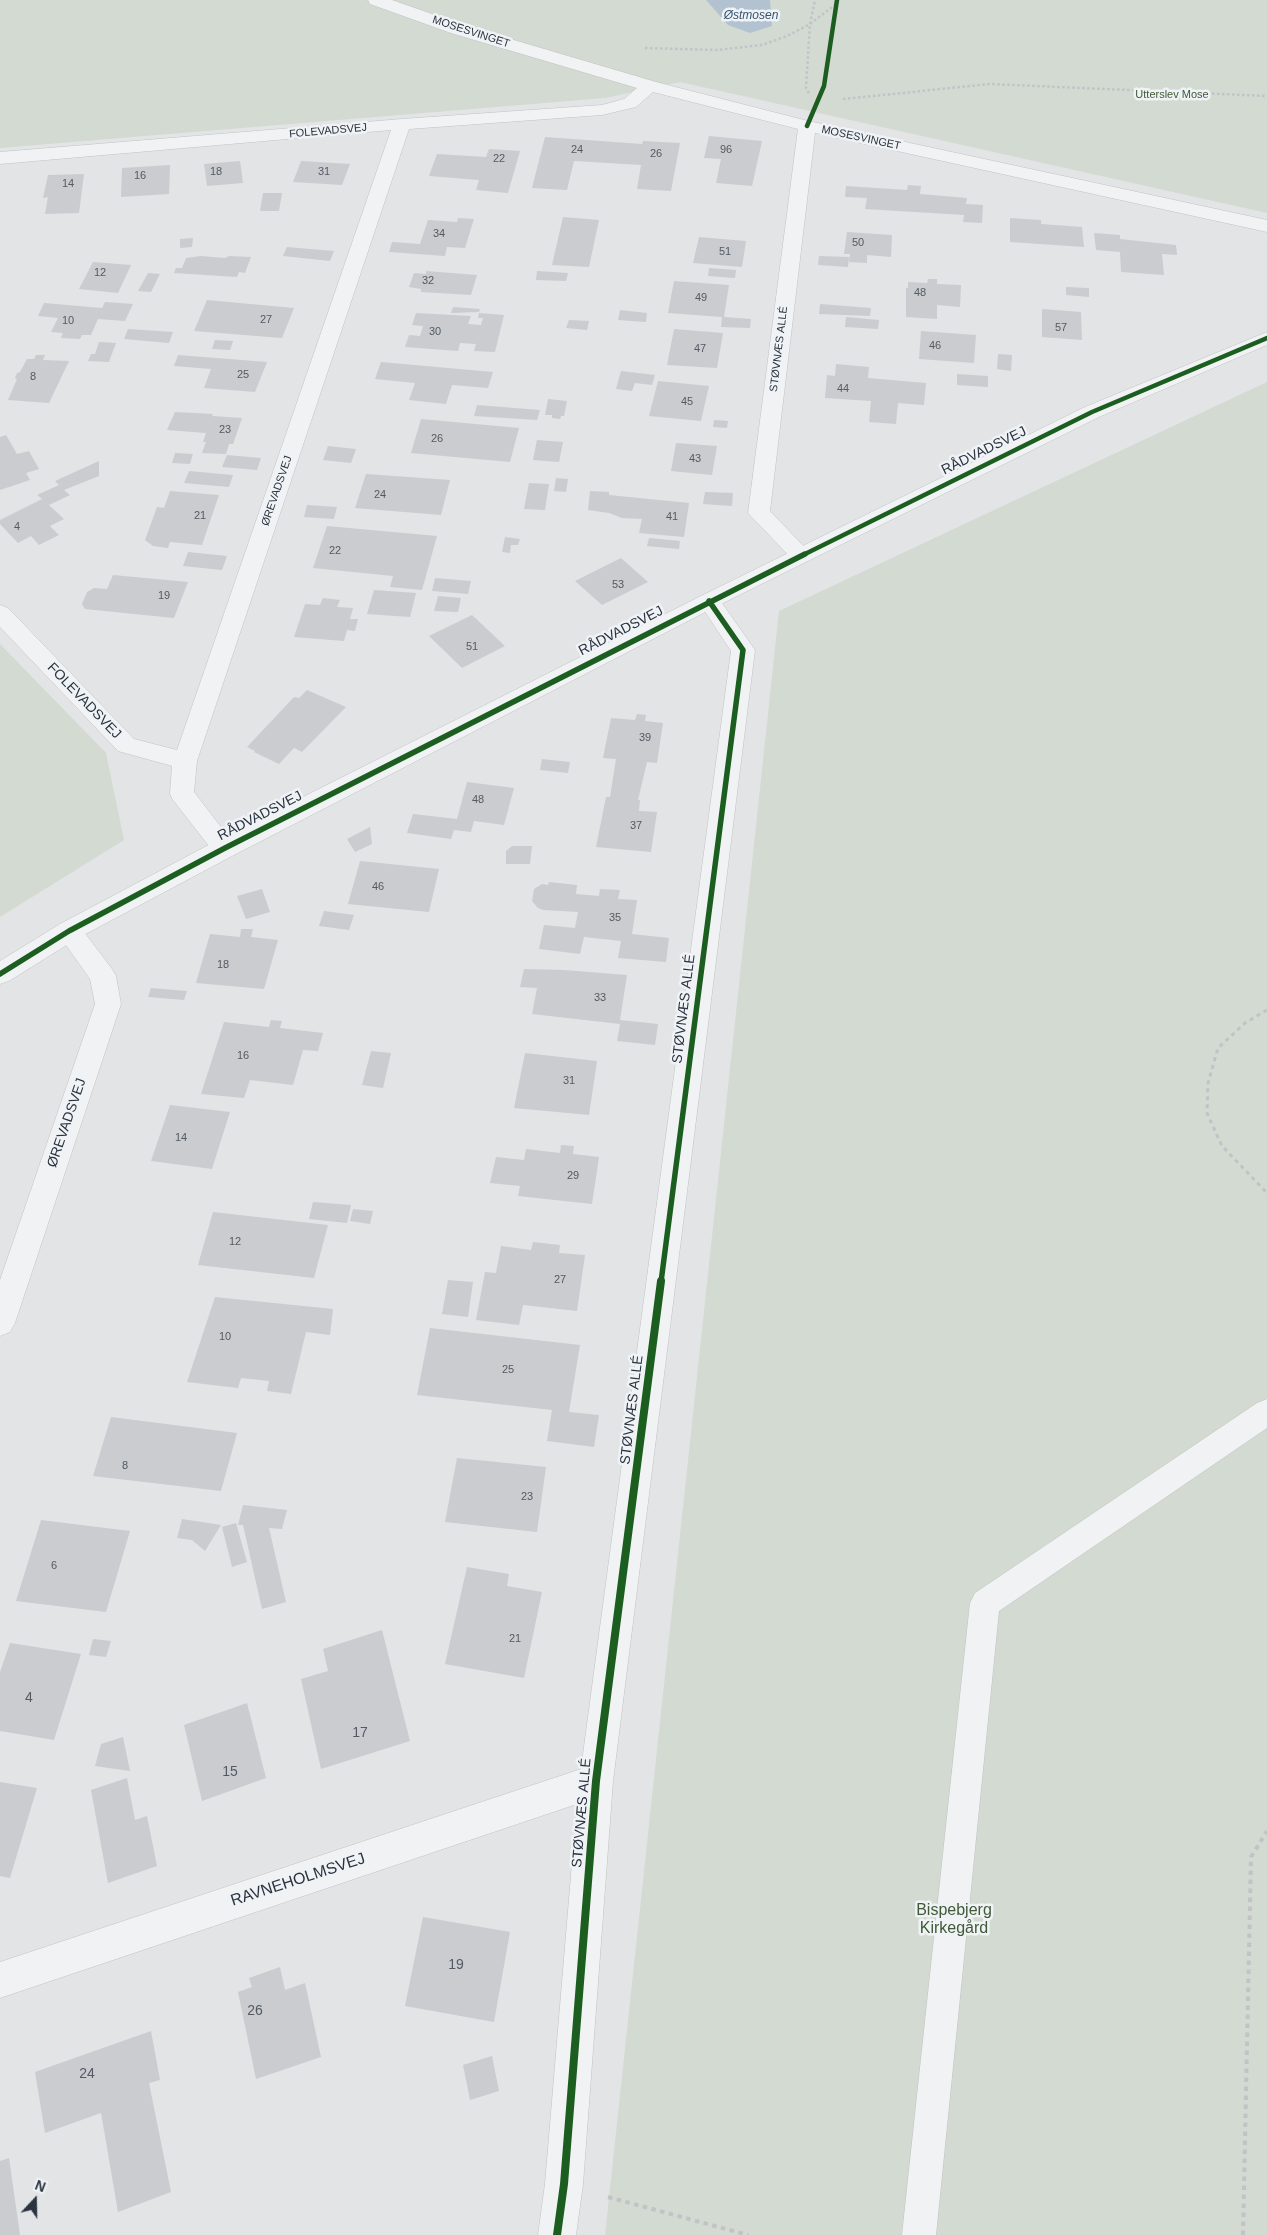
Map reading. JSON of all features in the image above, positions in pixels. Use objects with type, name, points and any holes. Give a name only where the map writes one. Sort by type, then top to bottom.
[{"type":"street","name":"MOSESVINGET","points":[[376,0],[457,28],[650,86],[807,126],[1267,226]]},
{"type":"street","name":"FOLEVADSVEJ","points":[[0,158],[402,124],[602,110],[630,103],[650,86]]},
{"type":"street","name":"ØREVADSVEJ","points":[[225,848],[182,794],[185,761],[402,124]]},
{"type":"street","name":"STØVNÆS ALLÉ","points":[[801,555],[759,513],[807,126]]},
{"type":"street","name":"RÅDVADSVEJ","points":[[0,974],[69,931],[225,848],[709,601],[1092,412],[1267,338]]},
{"type":"street","name":"STØVNÆS ALLÉ","points":[[557,2235],[564,2184],[596,1780],[742,650],[709,601]]},
{"type":"street","name":"FOLEVADSVEJ","points":[[0,613],[126,746],[185,761]]},
{"type":"street","name":"ØREVADSVEJ","points":[[0,1324],[108,1004],[102,976],[69,931]]},
{"type":"street","name":"RAVNEHOLMSVEJ","points":[[0,1980],[596,1780]]},
{"type":"lane","points":[[919,2235],[985,1603],[1267,1412]]},
{"type":"path","points":[[814,0],[810,24],[806,88],[816,102]]},
{"type":"path","points":[[639,48],[717,50],[762,45],[787,36],[810,24],[836,2]]},
{"type":"path","points":[[835,13],[836,2]]},
{"type":"path","points":[[816,102],[990,84],[1267,96]]},
{"type":"path","points":[[807,126],[816,102]]},
{"type":"path","points":[[1267,1010],[1245,1023],[1218,1048],[1208,1083],[1207,1114],[1222,1146],[1267,1193]]},
{"type":"path","points":[[1243,2235],[1251,1857],[1267,1831]]},
{"type":"path","points":[[564,2184],[748,2235]]},
{"type":"green space","name":"Utterslev Mose","points":[[0,0],[1267,0],[1267,213],[680,82],[605,98],[0,148]]},
{"type":"green space","name":"Bispebjerg Kirkegård","points":[[1267,382],[1267,2235],[605,2235],[779,611]]},
{"type":"green space","points":[[0,644],[106,753],[124,840],[0,917]]},
{"type":"water","name":"Østmosen","points":[[706,0],[770,0],[772,26],[750,33],[728,25]]},
{"type":"building","points":[[709,136],[762,141],[752,186],[716,183],[721,159],[704,158]]},
{"type":"building","points":[[545,137],[642,144],[643,141],[680,143],[671,191],[637,189],[641,165],[574,161],[567,190],[532,188]]},
{"type":"building","points":[[489,149],[520,151],[508,193],[476,190],[479,180],[429,176],[437,154],[486,157]]},
{"type":"building","points":[[240,161],[243,183],[207,186],[204,164]]},
{"type":"building","points":[[301,161],[350,164],[342,185],[293,182]]},
{"type":"building","points":[[170,165],[169,194],[121,197],[122,168]]},
{"type":"building","points":[[84,174],[79,213],[45,214],[48,197],[43,198],[48,175]]},
{"type":"building","points":[[908,185],[921,186],[920,194],[967,198],[966,204],[983,205],[982,223],[963,222],[964,215],[865,209],[867,198],[845,197],[846,186],[907,190]]},
{"type":"building","points":[[263,193],[282,193],[279,211],[260,211]]},
{"type":"building","points":[[563,217],[599,220],[589,267],[552,265]]},
{"type":"building","points":[[458,218],[474,219],[465,248],[447,247],[445,256],[389,252],[392,242],[420,244],[428,220],[457,222]]},
{"type":"building","points":[[1010,218],[1041,220],[1041,224],[1082,227],[1084,247],[1010,242]]},
{"type":"building","points":[[847,232],[892,235],[891,257],[867,255],[867,263],[849,262],[850,254],[844,254]]},
{"type":"building","points":[[1094,233],[1120,235],[1120,239],[1176,245],[1177,255],[1162,254],[1164,275],[1121,272],[1120,252],[1096,250]]},
{"type":"building","points":[[699,237],[746,241],[742,267],[693,263]]},
{"type":"building","points":[[193,238],[192,247],[180,248],[180,239]]},
{"type":"building","points":[[287,247],[334,251],[330,261],[283,256]]},
{"type":"building","points":[[201,256],[225,258],[229,256],[251,257],[245,273],[239,272],[237,277],[174,273],[176,268],[182,268],[186,258]]},
{"type":"building","points":[[819,256],[849,257],[848,267],[818,265]]},
{"type":"building","points":[[93,262],[131,265],[118,293],[79,289]]},
{"type":"building","points":[[709,268],[736,270],[735,278],[708,276]]},
{"type":"building","points":[[426,271],[477,275],[471,295],[421,292],[421,289],[409,287],[414,273],[426,274]]},
{"type":"building","points":[[537,271],[568,273],[566,281],[536,280]]},
{"type":"building","points":[[148,273],[160,274],[151,292],[138,291]]},
{"type":"building","points":[[928,279],[937,279],[937,284],[961,285],[960,307],[937,305],[937,319],[906,317],[906,288],[908,288],[908,282],[927,283]]},
{"type":"building","points":[[674,281],[729,285],[724,317],[751,319],[750,328],[721,327],[722,317],[668,313]]},
{"type":"building","points":[[1066,287],[1089,288],[1089,297],[1066,295]]},
{"type":"building","points":[[207,300],[294,308],[282,338],[194,331]]},
{"type":"building","points":[[105,302],[133,304],[125,321],[98,319],[91,335],[82,335],[80,339],[61,338],[63,333],[51,332],[58,318],[38,316],[44,303],[102,308]]},
{"type":"building","points":[[820,304],[871,308],[870,316],[819,314]]},
{"type":"building","points":[[453,307],[480,309],[479,312],[451,313]]},
{"type":"building","points":[[1042,309],[1081,312],[1082,340],[1042,337]]},
{"type":"building","points":[[620,310],[647,313],[646,322],[618,320]]},
{"type":"building","points":[[416,313],[471,316],[468,324],[481,325],[483,318],[478,318],[479,313],[504,315],[495,352],[474,351],[476,344],[460,343],[458,351],[405,347],[409,335],[420,336],[423,326],[412,325]]},
{"type":"building","points":[[846,317],[879,320],[878,329],[845,327]]},
{"type":"building","points":[[569,320],[589,321],[587,330],[566,328]]},
{"type":"building","points":[[128,329],[173,332],[169,343],[124,339]]},
{"type":"building","points":[[674,329],[723,333],[717,368],[667,365]]},
{"type":"building","points":[[921,331],[976,335],[974,363],[919,359]]},
{"type":"building","points":[[215,340],[233,341],[230,350],[212,349]]},
{"type":"building","points":[[99,342],[116,343],[109,362],[88,361],[91,354],[95,354]]},
{"type":"building","points":[[998,354],[1012,355],[1011,371],[997,369]]},
{"type":"building","points":[[36,355],[45,355],[43,360],[69,361],[49,403],[8,400],[17,379],[15,378],[17,373],[20,372],[27,359],[34,359]]},
{"type":"building","points":[[178,355],[267,362],[255,392],[204,388],[211,369],[174,366]]},
{"type":"building","points":[[381,362],[493,372],[488,388],[452,385],[446,404],[409,400],[415,383],[375,379]]},
{"type":"building","points":[[836,364],[869,367],[868,378],[926,383],[924,405],[898,403],[896,424],[869,422],[871,401],[825,398],[827,375],[835,376]]},
{"type":"building","points":[[621,371],[655,375],[652,385],[635,383],[632,391],[616,389]]},
{"type":"building","points":[[957,374],[988,376],[988,387],[957,385]]},
{"type":"building","points":[[658,381],[709,386],[701,421],[649,416]]},
{"type":"building","points":[[548,399],[567,401],[564,416],[561,416],[560,419],[552,418],[552,415],[545,415]]},
{"type":"building","points":[[477,405],[540,410],[537,420],[474,416]]},
{"type":"building","points":[[175,412],[242,418],[233,444],[229,444],[226,454],[202,453],[206,442],[203,442],[206,433],[167,430]]},
{"type":"building","points":[[421,419],[519,428],[510,462],[411,453]]},
{"type":"building","points":[[714,420],[728,421],[727,428],[713,427]]},
{"type":"building","points":[[6,435],[17,454],[29,451],[39,469],[26,473],[30,480],[0,490],[0,437]]},
{"type":"building","points":[[537,440],[563,442],[559,462],[533,460]]},
{"type":"building","points":[[676,443],[717,446],[712,475],[671,471]]},
{"type":"building","points":[[328,446],[356,449],[351,463],[323,460]]},
{"type":"building","points":[[175,453],[193,454],[190,464],[172,463]]},
{"type":"building","points":[[227,455],[261,458],[257,470],[222,467]]},
{"type":"building","points":[[99,461],[99,476],[64,490],[70,495],[49,505],[64,519],[50,526],[59,535],[39,545],[31,536],[18,543],[0,524],[0,520],[42,499],[37,495],[59,485],[55,481]]},
{"type":"building","points":[[189,471],[233,475],[229,487],[184,483]]},
{"type":"building","points":[[366,474],[450,480],[441,515],[355,508]]},
{"type":"building","points":[[556,478],[568,479],[566,492],[554,491]]},
{"type":"building","points":[[529,483],[549,484],[545,510],[524,509]]},
{"type":"building","points":[[170,491],[219,495],[202,545],[170,542],[168,548],[153,546],[145,540],[157,507],[164,508]]},
{"type":"building","points":[[590,491],[609,492],[609,495],[689,503],[684,537],[639,533],[642,519],[622,518],[609,513],[588,510]]},
{"type":"building","points":[[705,492],[733,493],[732,506],[703,504]]},
{"type":"building","points":[[307,505],[337,507],[334,519],[304,517]]},
{"type":"building","points":[[327,526],[437,536],[422,590],[390,587],[393,576],[313,568]]},
{"type":"building","points":[[505,537],[520,539],[518,545],[511,545],[510,553],[502,552]]},
{"type":"building","points":[[649,538],[680,541],[679,549],[647,546]]},
{"type":"building","points":[[188,552],[227,556],[222,570],[183,566]]},
{"type":"building","points":[[621,558],[648,582],[602,605],[575,581]]},
{"type":"building","points":[[113,575],[188,582],[174,618],[85,609],[82,604],[87,592],[94,588],[107,589]]},
{"type":"building","points":[[435,578],[471,581],[468,594],[432,591]]},
{"type":"building","points":[[374,590],[416,593],[410,617],[367,614]]},
{"type":"building","points":[[438,596],[461,598],[458,612],[434,611]]},
{"type":"building","points":[[323,598],[340,600],[337,607],[353,608],[350,619],[358,619],[355,631],[347,630],[344,641],[294,637],[305,604],[320,605]]},
{"type":"building","points":[[472,615],[505,646],[462,668],[429,636]]},
{"type":"building","points":[[307,690],[346,707],[302,752],[294,748],[279,764],[247,747],[294,697],[299,698]]},
{"type":"building","points":[[637,714],[646,715],[645,721],[663,723],[657,763],[647,762],[638,800],[640,800],[639,811],[657,812],[651,852],[596,847],[606,797],[610,797],[616,759],[603,758],[611,718],[635,720]]},
{"type":"building","points":[[542,759],[570,762],[568,773],[540,770]]},
{"type":"building","points":[[467,782],[514,788],[504,825],[474,821],[471,832],[454,830],[451,839],[407,833],[413,814],[457,819]]},
{"type":"building","points":[[370,827],[372,844],[355,852],[347,839]]},
{"type":"building","points":[[512,846],[532,846],[530,864],[506,864],[506,851]]},
{"type":"building","points":[[360,861],[439,869],[429,912],[348,904]]},
{"type":"building","points":[[549,882],[577,885],[576,894],[599,896],[600,889],[620,890],[618,899],[637,900],[632,934],[669,938],[666,962],[618,958],[621,941],[584,937],[580,954],[539,949],[544,925],[575,928],[578,912],[538,908],[532,901],[534,889],[542,884],[548,885]]},
{"type":"building","points":[[262,889],[270,912],[246,919],[237,896]]},
{"type":"building","points":[[324,911],[354,915],[349,930],[319,926]]},
{"type":"building","points":[[241,929],[253,929],[251,937],[278,940],[264,989],[196,983],[210,934],[240,937]]},
{"type":"building","points":[[524,969],[627,975],[620,1020],[658,1024],[655,1045],[617,1041],[620,1024],[532,1014],[537,988],[520,987]]},
{"type":"building","points":[[151,988],[187,991],[184,1000],[148,997]]},
{"type":"building","points":[[271,1020],[282,1021],[280,1028],[323,1033],[318,1051],[303,1050],[293,1085],[250,1080],[244,1098],[201,1094],[224,1022],[269,1027]]},
{"type":"building","points":[[371,1051],[391,1053],[383,1088],[362,1085]]},
{"type":"building","points":[[525,1053],[597,1061],[589,1115],[514,1108]]},
{"type":"building","points":[[170,1105],[230,1112],[212,1169],[151,1161]]},
{"type":"building","points":[[561,1145],[574,1146],[573,1154],[599,1157],[592,1204],[518,1196],[520,1186],[490,1183],[496,1157],[524,1160],[526,1149],[560,1153]]},
{"type":"building","points":[[313,1202],[351,1205],[347,1223],[309,1219]]},
{"type":"building","points":[[353,1209],[373,1211],[370,1224],[350,1221]]},
{"type":"building","points":[[213,1212],[328,1225],[314,1278],[198,1265]]},
{"type":"building","points":[[533,1242],[560,1245],[559,1253],[585,1255],[577,1311],[523,1305],[519,1325],[476,1320],[485,1272],[496,1273],[501,1246],[531,1250]]},
{"type":"building","points":[[448,1280],[473,1282],[468,1317],[442,1314]]},
{"type":"building","points":[[215,1297],[333,1309],[330,1335],[306,1332],[291,1394],[267,1391],[269,1381],[241,1378],[238,1388],[187,1382]]},
{"type":"building","points":[[430,1328],[580,1345],[569,1412],[599,1415],[594,1447],[547,1441],[552,1410],[417,1395]]},
{"type":"building","points":[[111,1417],[237,1433],[221,1491],[93,1476]]},
{"type":"building","points":[[457,1458],[546,1467],[537,1532],[445,1522]]},
{"type":"building","points":[[243,1505],[287,1510],[282,1529],[269,1528],[286,1602],[262,1609],[243,1525],[238,1525]]},
{"type":"building","points":[[182,1519],[221,1525],[205,1551],[192,1540],[177,1538]]},
{"type":"building","points":[[41,1520],[130,1531],[106,1612],[16,1601]]},
{"type":"building","points":[[236,1523],[247,1562],[232,1567],[222,1527]]},
{"type":"building","points":[[467,1567],[509,1574],[507,1586],[542,1592],[524,1678],[445,1664]]},
{"type":"building","points":[[382,1630],[410,1741],[321,1769],[301,1679],[328,1671],[323,1649]]},
{"type":"building","points":[[93,1639],[111,1641],[106,1657],[89,1655]]},
{"type":"building","points":[[10,1643],[81,1654],[54,1740],[0,1731],[0,1672]]},
{"type":"building","points":[[247,1703],[266,1778],[202,1801],[184,1725]]},
{"type":"building","points":[[123,1737],[130,1771],[95,1766],[101,1744]]},
{"type":"building","points":[[127,1778],[135,1820],[147,1816],[157,1866],[108,1883],[91,1790]]},
{"type":"building","points":[[0,1782],[37,1788],[10,1878],[0,1876]]},
{"type":"building","points":[[423,1917],[510,1932],[494,2022],[405,2006]]},
{"type":"building","points":[[280,1967],[285,1990],[305,1983],[321,2057],[256,2079],[238,1992],[252,1987],[249,1978]]},
{"type":"building","points":[[151,2031],[160,2080],[149,2083],[171,2192],[118,2212],[101,2113],[45,2133],[35,2072]]},
{"type":"building","points":[[492,2056],[499,2091],[470,2100],[463,2065]]},
{"type":"building","points":[[9,2158],[20,2235],[0,2235],[0,2161]]},
{"type":"cycle path","points":[[807,126],[824,86],[837,0]]},
{"type":"cycle path","points":[[0,974],[69,931],[225,848],[709,601],[1092,412],[1267,338]]},
{"type":"cycle path","points":[[557,2235],[564,2184],[596,1781],[743,650],[709,601]]}]
